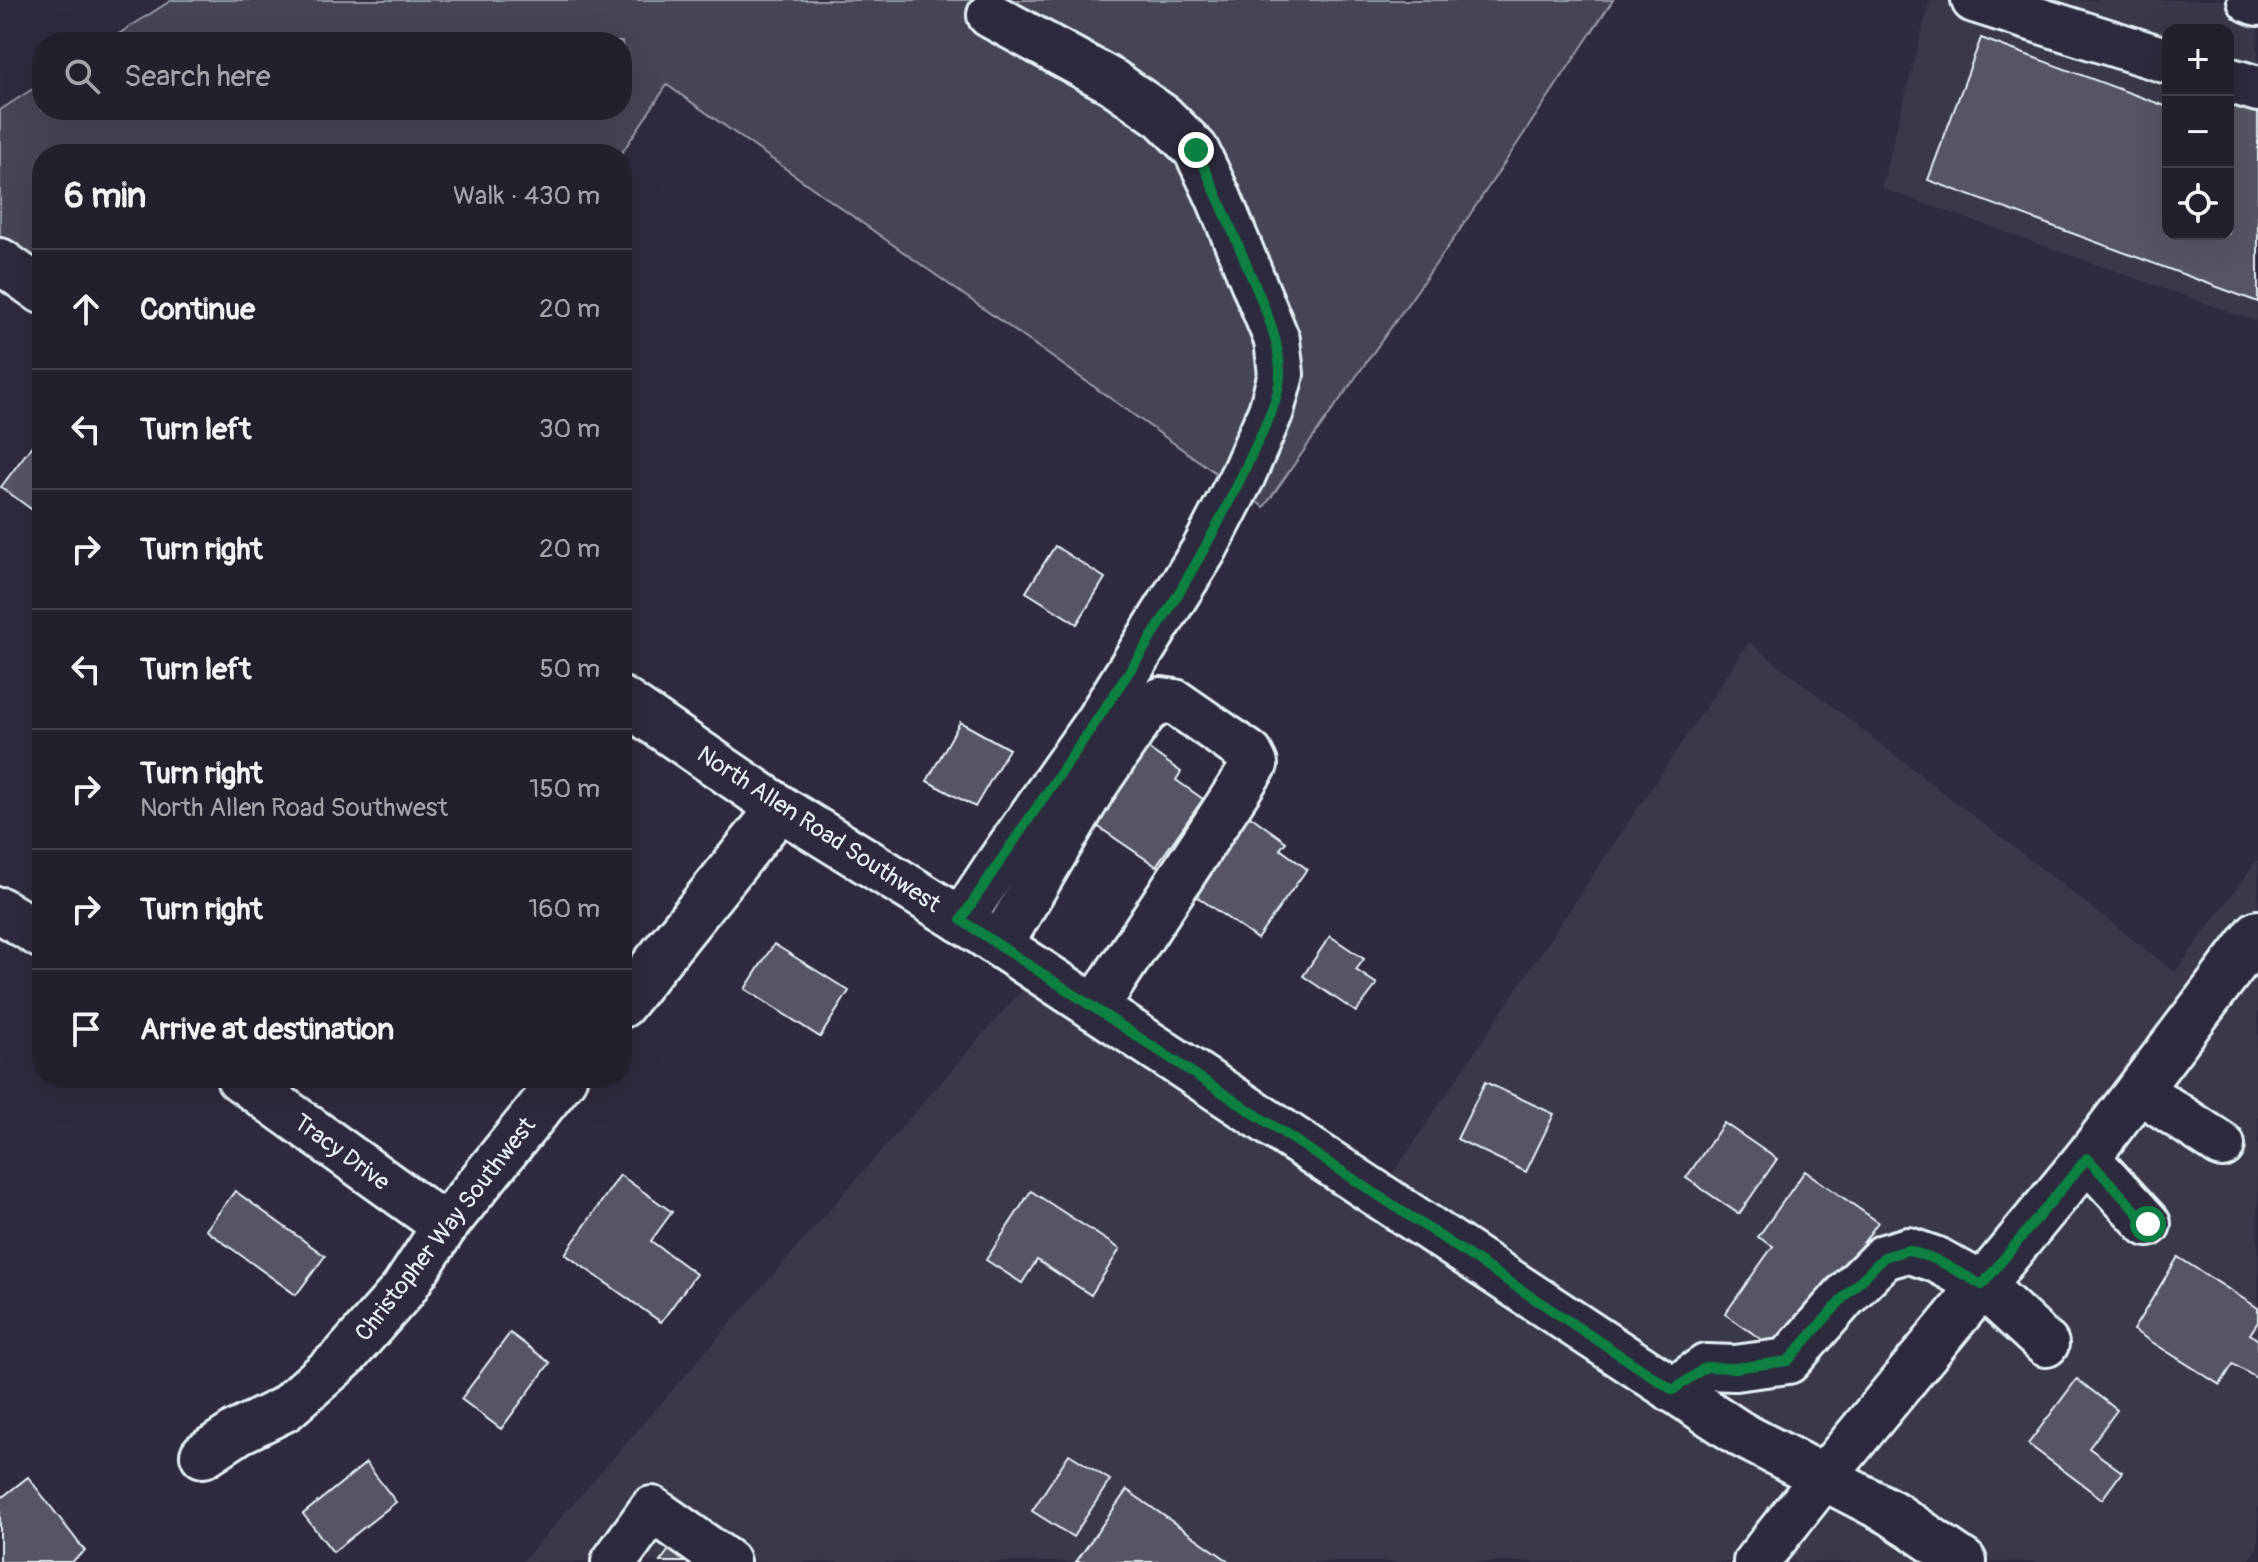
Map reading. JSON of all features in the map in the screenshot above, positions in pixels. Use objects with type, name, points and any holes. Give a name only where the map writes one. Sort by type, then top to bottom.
[{"type":"street","points":[[1974,0],[2162,59]]},
{"type":"street","points":[[2250,0],[2258,3]]},
{"type":"street","points":[[961,920],[1099,719],[1204,550],[1243,475],[1271,411],[1281,374],[1277,340],[1196,150],[1163,117],[1113,82],[990,15]]},
{"type":"street","points":[[2234,82],[2258,89]]},
{"type":"street","points":[[0,261],[32,284]]},
{"type":"street","points":[[1000,945],[1093,788],[1144,713],[1161,700],[1175,702],[1250,754],[1255,764],[1095,1008]]},
{"type":"street","name":"North Allen Road Southwest","points":[[632,707],[780,808],[1000,945],[1742,1435],[1892,1513],[1964,1562]]},
{"type":"street","points":[[632,993],[780,808]]},
{"type":"street","points":[[0,910],[32,930]]},
{"type":"street","points":[[1756,1562],[2087,1158],[2258,933]]},
{"type":"street","name":"Tracy Drive","points":[[253,1088],[445,1226]]},
{"type":"street","name":"Christopher Way Southwest","points":[[203,1455],[238,1432],[285,1409],[344,1357],[403,1290],[445,1226],[556,1088]]},
{"type":"street","points":[[2139,1090],[2222,1145]]},
{"type":"street","points":[[2087,1158],[2148,1224]]},
{"type":"street","points":[[1673,1390],[1706,1367],[1735,1368],[1788,1361],[1884,1257],[1908,1250],[1937,1260],[1982,1285],[2046,1344]]},
{"type":"street","points":[[614,1562],[652,1509],[727,1562]]},
{"type":"shaded area","points":[[172,0],[1613,0],[1457,234],[1264,507],[667,85],[628,144],[32,144],[32,295],[0,274],[0,110],[32,89],[32,120],[632,120],[632,32],[122,32]]},
{"type":"shaded area","points":[[1930,0],[2258,0],[2258,322],[1881,188]]},
{"type":"shaded area","points":[[1749,642],[2175,972],[2258,859],[2258,1547],[2248,1562],[522,1562],[1026,985],[1382,1190]]},
{"type":"building","points":[[1981,38],[2162,105],[2162,240],[2234,240],[2234,100],[2258,109],[2258,302],[1928,180]]},
{"type":"building","points":[[32,446],[32,510],[1,487]]},
{"type":"building","points":[[1055,546],[1105,578],[1077,624],[1026,592]]},
{"type":"building","points":[[960,722],[1009,749],[975,807],[927,781]]},
{"type":"building","points":[[1138,741],[1181,772],[1176,780],[1203,799],[1156,866],[1084,817]]},
{"type":"building","points":[[1242,810],[1286,842],[1280,849],[1307,869],[1257,939],[1185,888]]},
{"type":"building","points":[[1330,936],[1364,959],[1356,970],[1377,984],[1356,1012],[1303,976]]},
{"type":"building","points":[[774,944],[849,991],[820,1037],[745,989]]},
{"type":"building","points":[[1485,1082],[1554,1114],[1526,1172],[1457,1139]]},
{"type":"building","points":[[1724,1123],[1777,1159],[1739,1214],[1686,1178]]},
{"type":"building","points":[[1805,1171],[1878,1222],[1784,1355],[1725,1314],[1773,1246],[1758,1237]]},
{"type":"building","points":[[620,1175],[672,1212],[651,1241],[696,1274],[661,1322],[565,1254]]},
{"type":"building","points":[[235,1191],[325,1256],[296,1295],[206,1230]]},
{"type":"building","points":[[1031,1191],[1120,1249],[1091,1295],[1037,1260],[1022,1283],[986,1260]]},
{"type":"building","points":[[2178,1257],[2258,1308],[2258,1322],[2250,1334],[2258,1340],[2258,1379],[2233,1364],[2220,1385],[2133,1330]]},
{"type":"building","points":[[510,1333],[550,1363],[501,1429],[461,1399]]},
{"type":"building","points":[[2077,1379],[2117,1410],[2089,1448],[2122,1472],[2102,1499],[2028,1444]]},
{"type":"building","points":[[1069,1454],[1110,1480],[1073,1537],[1032,1511]]},
{"type":"building","points":[[366,1463],[396,1502],[333,1552],[303,1514]]},
{"type":"building","points":[[28,1477],[85,1551],[71,1562],[0,1562],[0,1499]]},
{"type":"building","points":[[1127,1490],[1230,1562],[1076,1562]]},
{"type":"building","points":[[671,1547],[693,1562],[660,1562]]},
{"type":"route","points":[[1196,150],[1277,340],[1281,374],[1271,411],[1243,475],[1204,550],[1159,625],[1099,719],[961,920],[1673,1390],[1706,1367],[1735,1368],[1788,1361],[1884,1257],[1908,1250],[1937,1260],[1982,1285],[2087,1158],[2148,1224]]}]
